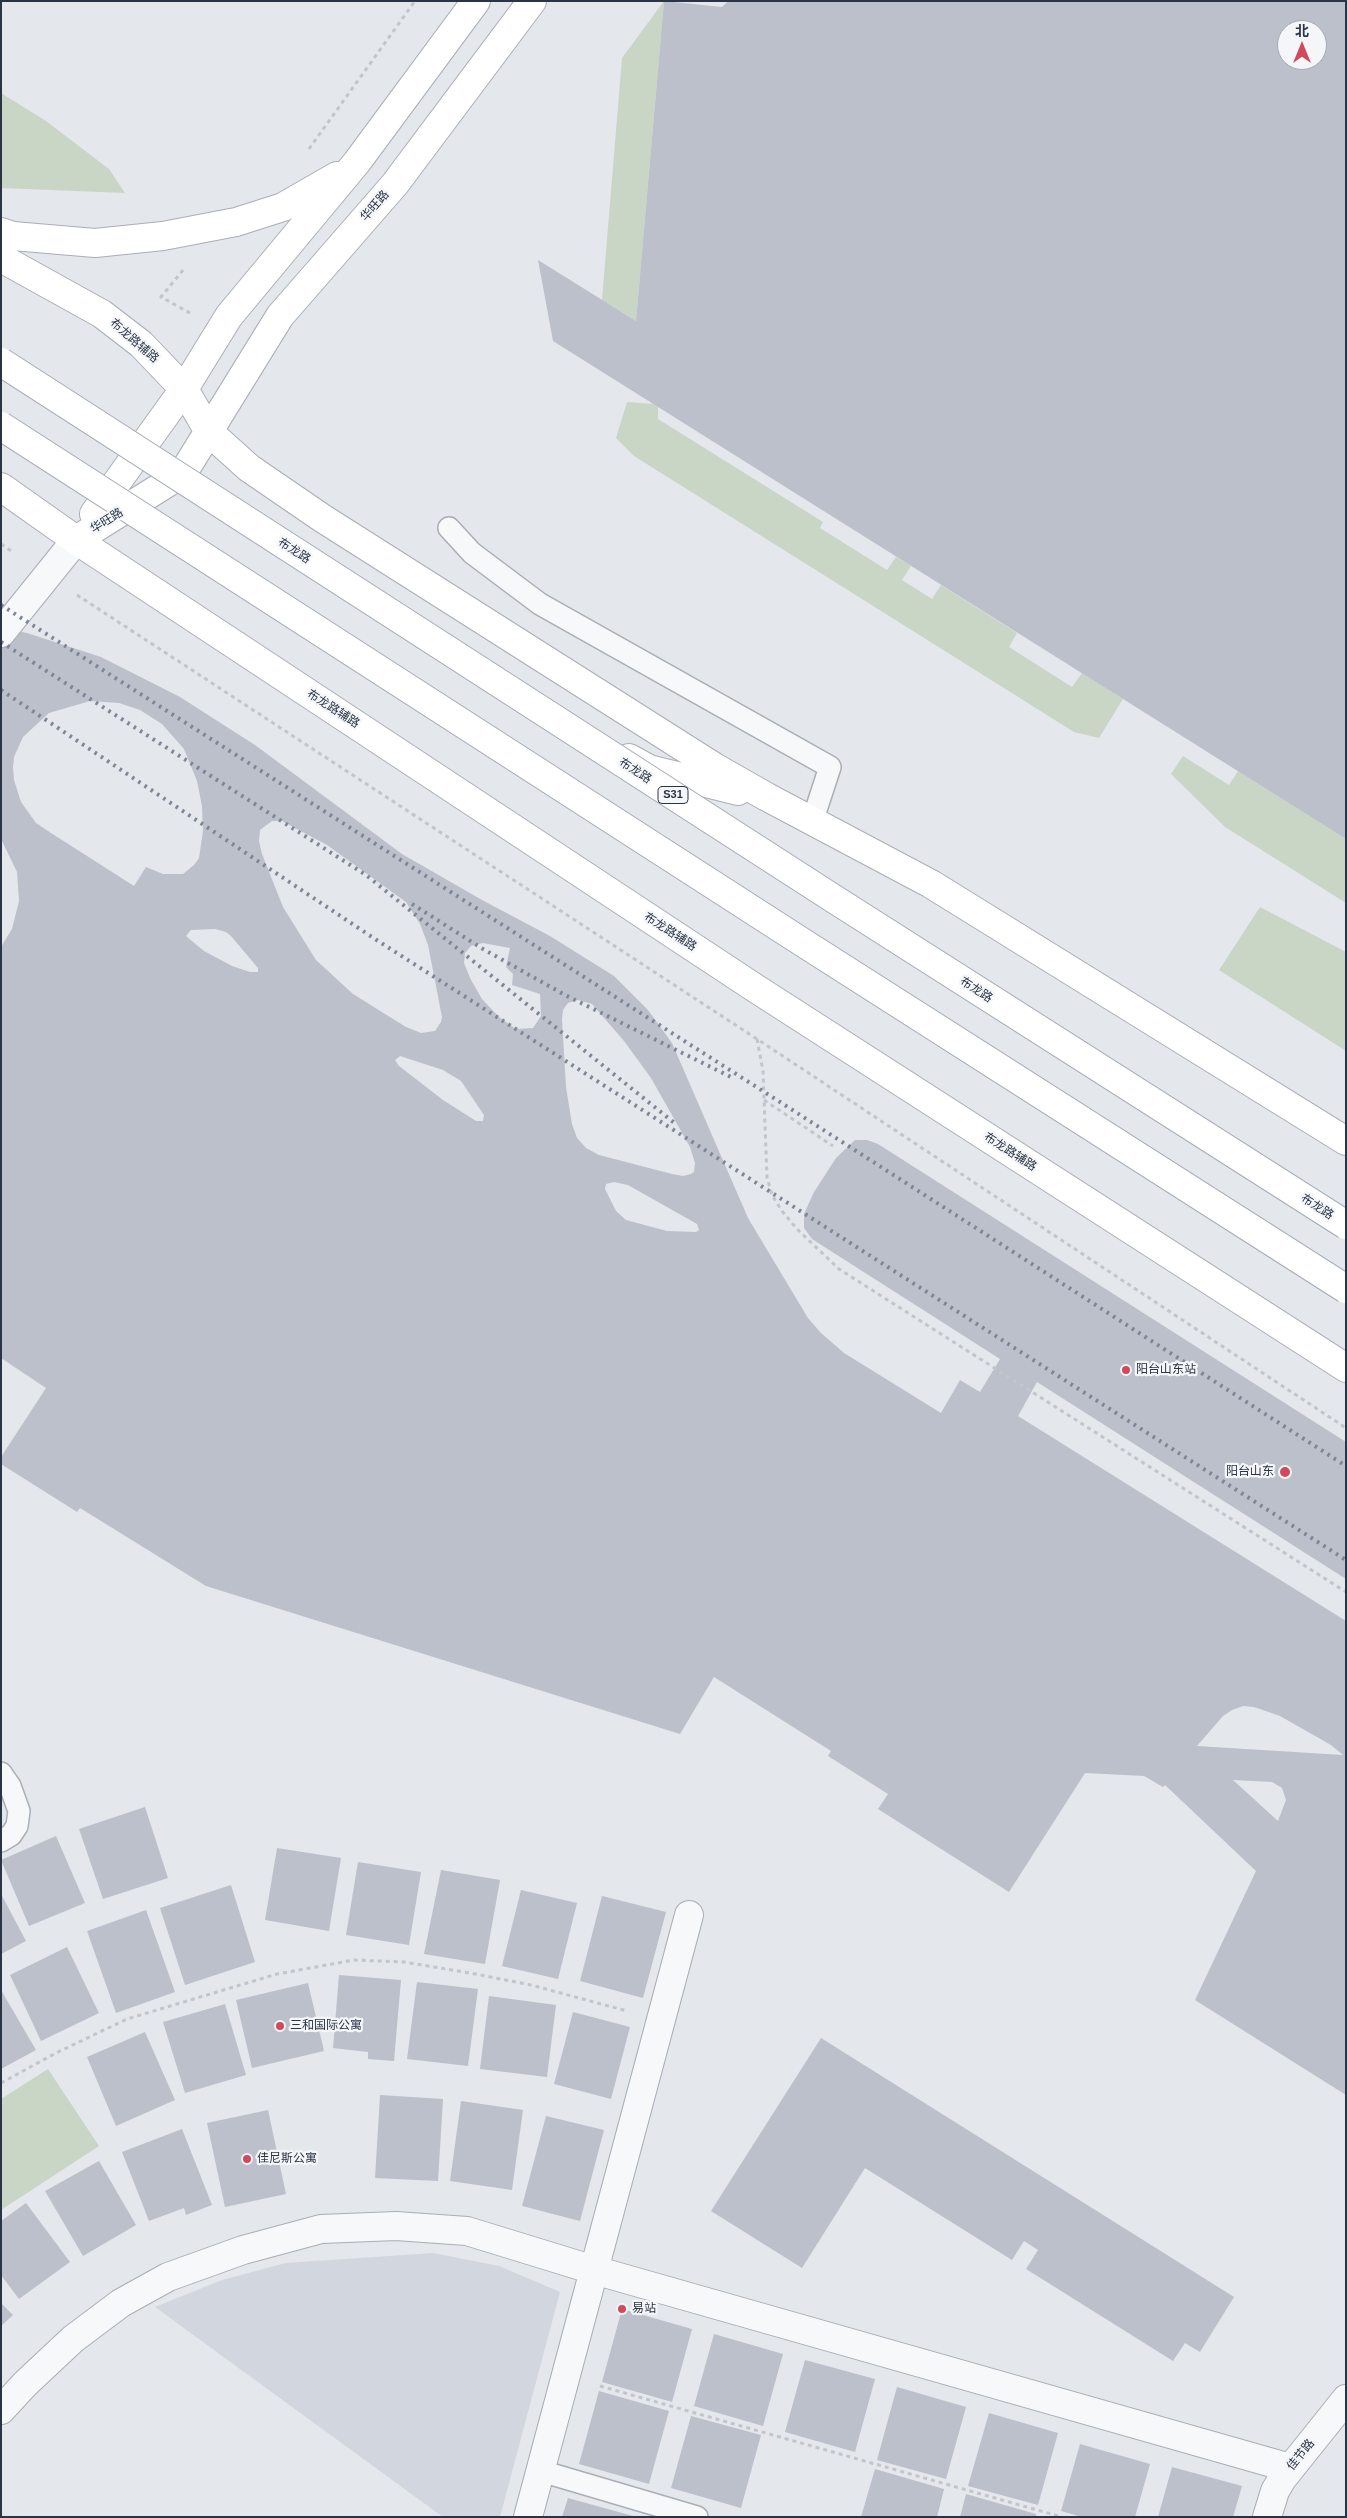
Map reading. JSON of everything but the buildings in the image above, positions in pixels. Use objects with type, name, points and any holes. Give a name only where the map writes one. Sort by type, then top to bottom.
[{"type":"main road","name":"华旺路","points":[[76,540],[141,445],[184,389],[229,316],[357,162],[476,1]]},
{"type":"main road","name":"华旺路","points":[[76,540],[183,473],[280,316],[395,184],[532,1]]},
{"type":"main road","points":[[1,232],[13,236],[96,243],[163,236],[196,230],[236,222],[283,207],[316,190],[357,162]]},
{"type":"main road","name":"布龙路辅路","points":[[1,258],[102,314],[141,344],[184,389],[209,432],[249,468],[322,518],[766,798],[931,884],[1346,1141]]},
{"type":"main road","name":"布龙路辅路","points":[[1,354],[50,388],[634,762],[649,769],[766,798]]},
{"type":"main road","name":"布龙路","points":[[1,362],[822,892],[1346,1226]]},
{"type":"main road","points":[[1,426],[785,931],[1346,1289]]},
{"type":"main road","name":"布龙路辅路","points":[[1,487],[76,540],[754,988],[1346,1368]]},
{"type":"street","points":[[1,633],[76,540]]},
{"type":"street","points":[[528,2517],[688,1915]]},
{"type":"street","points":[[1,2410],[25,2384],[74,2339],[121,2303],[168,2277],[243,2250],[321,2229],[396,2226],[467,2231],[594,2270],[1290,2468]]},
{"type":"street","name":"佳节路","points":[[1268,2517],[1275,2491],[1290,2468],[1346,2399]]},
{"type":"lane","points":[[449,528],[472,553],[540,604],[830,767],[812,822]]},
{"type":"lane","points":[[1,1773],[10,1786],[19,1811],[18,1826],[11,1835],[1,1841]]},
{"type":"lane","points":[[541,2471],[697,2517]]},
{"type":"path","points":[[307,152],[415,1]]},
{"type":"path","points":[[189,263],[161,297],[196,317]]},
{"type":"path","points":[[1,544],[14,553]]},
{"type":"path","points":[[77,594],[757,1039],[1346,1428]]},
{"type":"path","points":[[757,1039],[763,1071],[767,1177],[772,1195],[797,1229],[840,1269],[1346,1592]]},
{"type":"path","points":[[764,1100],[833,1146]]},
{"type":"path","points":[[1,2083],[56,2052],[127,2019],[277,1974],[354,1960],[404,1962],[531,1985],[661,2020]]},
{"type":"path","points":[[566,2376],[1062,2517]]},
{"type":"shaded area","points":[[433,2253],[499,2266],[560,2292],[500,2517],[443,2517],[155,2307],[222,2280],[286,2263]]},
{"type":"green space","points":[[664,1],[636,321],[602,300],[622,58]]},
{"type":"green space","points":[[1,93],[46,121],[109,169],[125,193],[1,188]]},
{"type":"green space","points":[[627,402],[653,404],[658,407],[658,419],[823,522],[820,528],[887,570],[896,557],[911,566],[902,580],[932,599],[941,585],[1017,633],[1009,647],[1072,687],[1082,673],[1123,699],[1099,738],[1074,732],[634,456],[616,438]]},
{"type":"green space","points":[[1183,756],[1229,785],[1238,771],[1346,839],[1346,903],[1225,827],[1171,774]]},
{"type":"green space","points":[[1260,907],[1346,952],[1346,1051],[1219,970]]},
{"type":"green space","points":[[48,2069],[99,2146],[1,2210],[1,2099]]},
{"type":"railway","points":[[1,605],[1346,1466]]},
{"type":"railway","points":[[1,642],[366,875],[677,1125]]},
{"type":"railway","points":[[1,690],[375,939],[1346,1560]]},
{"type":"railway","points":[[412,904],[483,949],[565,995],[733,1078]]},
{"type":"place","name":"阳台山东站","points":[[1126,1370]]},
{"type":"place","name":"阳台山东","points":[[1285,1472]]},
{"type":"place","name":"三和国际公寓","points":[[280,2026]]},
{"type":"place","name":"佳尼斯公寓","points":[[247,2159]]},
{"type":"place","name":"易站","points":[[622,2309]]}]
